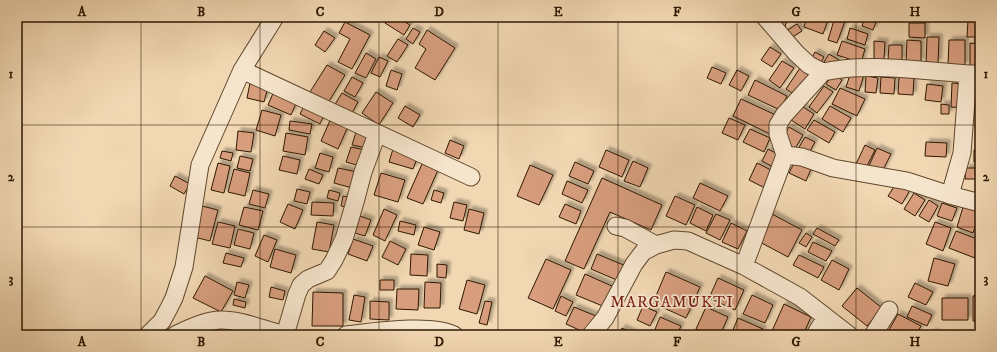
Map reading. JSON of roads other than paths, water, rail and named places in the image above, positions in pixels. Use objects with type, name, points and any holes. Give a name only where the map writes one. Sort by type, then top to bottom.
[{"type":"street","points":[[148,335],[162,321],[174,298],[184,267],[200,165],[242,70],[275,17]]},
{"type":"street","points":[[765,17],[808,65],[823,72]]},
{"type":"street","points":[[744,266],[785,155],[778,134],[778,125],[784,115],[823,72],[836,69],[885,68],[974,74],[962,153],[950,195]]},
{"type":"street","points":[[242,70],[471,177]]},
{"type":"street","points":[[175,335],[200,324],[222,320],[237,322],[286,335],[297,294],[302,285],[308,279],[327,271],[344,239],[363,172],[377,134]]},
{"type":"street","points":[[785,155],[802,157],[833,168],[907,181],[980,203]]},
{"type":"street","points":[[616,226],[624,228],[656,245]]},
{"type":"street","points":[[591,335],[605,318],[634,264],[643,252],[656,245],[674,240],[688,241],[744,266],[800,298],[849,335]]},
{"type":"street","points":[[873,335],[890,310]]},
{"type":"street","points":[[815,335],[826,317]]},
{"type":"street","points":[[346,335],[383,331],[440,331],[454,335]]},
{"type":"district","name":"MARGAMUKTI","points":[[672,301]]}]
